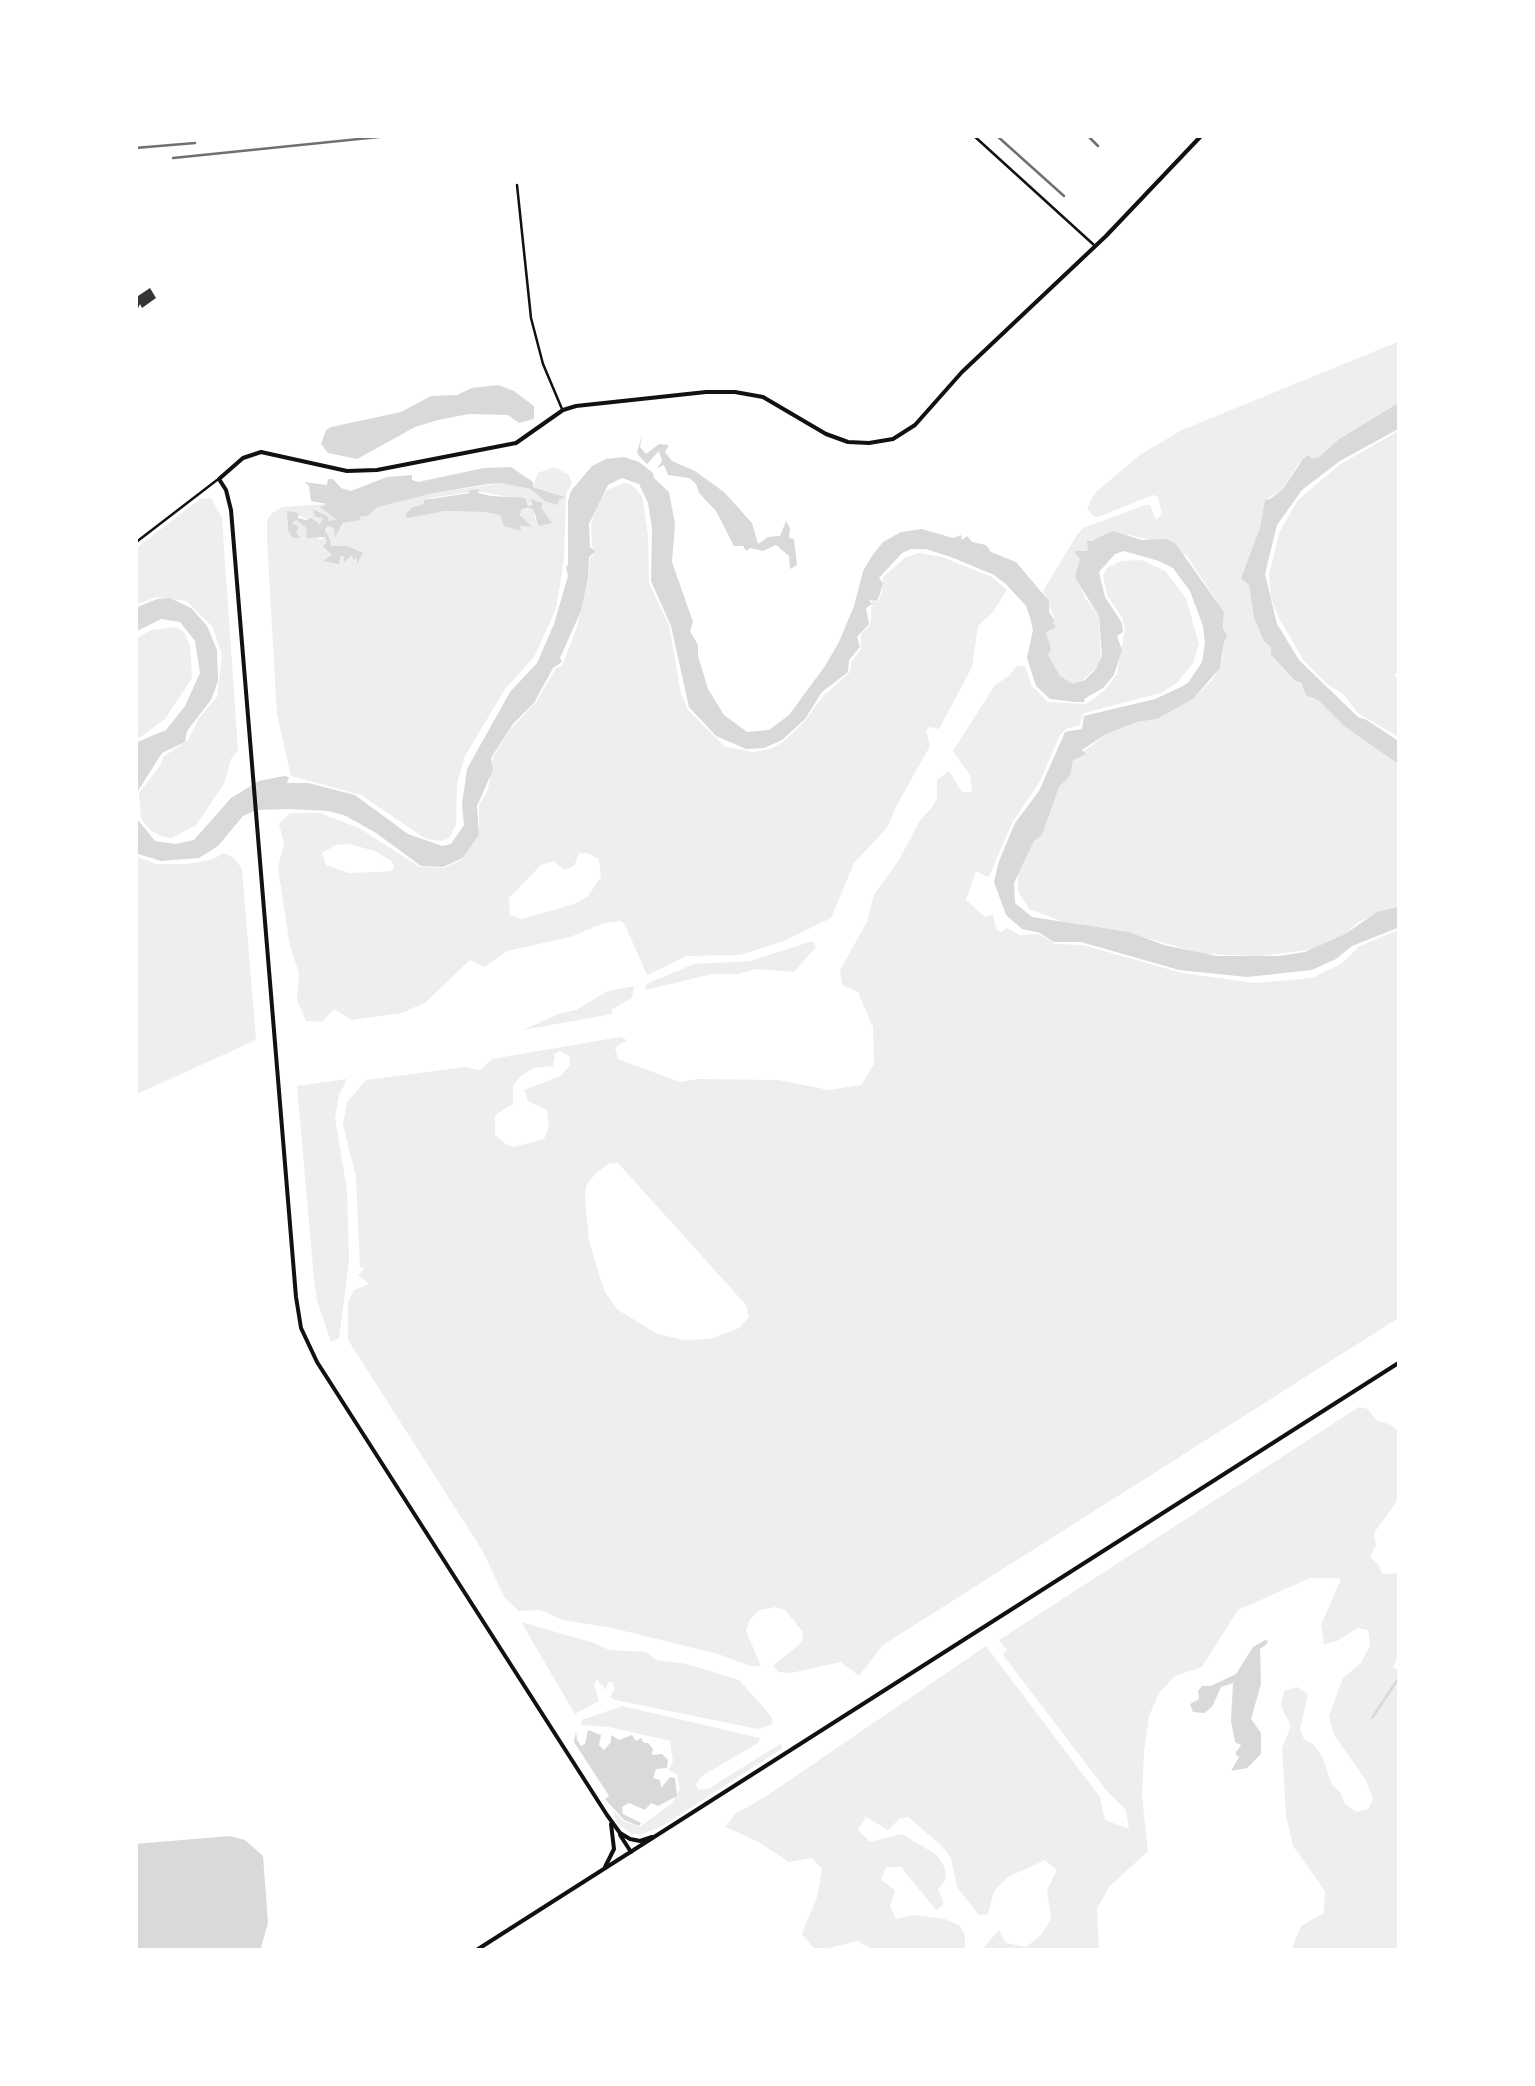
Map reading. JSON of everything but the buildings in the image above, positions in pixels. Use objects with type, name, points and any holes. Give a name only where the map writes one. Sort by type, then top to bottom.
[{"type":"main road","points":[[632,1852],[305,1338],[296,1298],[230,510],[219,479],[243,458],[262,452],[357,472],[506,445],[529,436],[563,410],[583,405],[685,394],[735,392],[770,400],[836,439],[858,444],[893,439],[914,425],[962,372],[1096,246],[1202,135]]},
{"type":"main road","points":[[475,1951],[1400,1362]]},
{"type":"main road","points":[[606,1816],[625,1856]]},
{"type":"main road","points":[[614,1827],[627,1838],[640,1841],[672,1826]]},
{"type":"main road","points":[[599,1872],[611,1858],[614,1839]]},
{"type":"street","points":[[973,135],[1096,246]]},
{"type":"street","points":[[517,184],[531,318],[543,364],[563,410]]},
{"type":"street","points":[[135,543],[219,479]]},
{"type":"shaded area","points":[[1400,341],[1400,402],[1339,439],[1319,457],[1298,464],[1283,489],[1265,500],[1260,529],[1241,577],[1249,585],[1254,618],[1264,641],[1271,647],[1271,655],[1344,726],[1400,763],[1400,906],[1357,923],[1345,934],[1315,949],[1261,956],[1203,954],[1119,930],[1075,926],[1029,909],[1018,891],[1018,875],[1034,841],[1042,835],[1059,787],[1070,776],[1073,760],[1106,734],[1157,719],[1193,699],[1212,680],[1223,657],[1224,612],[1187,556],[1130,535],[1102,537],[1087,541],[1089,551],[1076,551],[1080,559],[1075,575],[1099,616],[1101,664],[1079,683],[1073,684],[1060,676],[1048,655],[1046,633],[1055,620],[1043,591],[1077,535],[1083,528],[1145,505],[1150,505],[1156,520],[1162,514],[1158,497],[1153,495],[1093,516],[1087,508],[1095,493],[1141,454],[1182,430]]},
{"type":"shaded area","points":[[498,385],[534,406],[534,419],[519,423],[508,415],[469,414],[438,420],[415,427],[357,459],[328,453],[321,444],[331,427],[401,412],[431,396],[457,395],[472,388]]},
{"type":"shaded area","points":[[1400,402],[1400,428],[1340,461],[1302,490],[1277,525],[1265,574],[1277,624],[1299,660],[1359,718],[1400,742],[1400,765],[1306,695],[1301,683],[1271,655],[1271,647],[1264,641],[1254,618],[1249,585],[1241,578],[1260,528],[1265,500],[1283,489],[1303,459],[1310,455],[1311,459],[1319,457],[1339,439]]},
{"type":"shaded area","points":[[1400,430],[1400,669],[1394,676],[1400,678],[1400,738],[1358,713],[1343,694],[1304,661],[1271,599],[1269,575],[1279,533],[1298,500],[1339,465]]},
{"type":"shaded area","points":[[642,435],[640,447],[646,454],[659,444],[669,445],[665,452],[672,461],[695,471],[724,492],[752,523],[758,544],[768,537],[780,536],[786,521],[789,538],[794,539],[797,565],[790,569],[789,556],[776,545],[763,551],[734,546],[696,484],[689,478],[668,475],[664,465],[657,468],[662,461],[659,451],[647,464],[640,457],[637,452]]},
{"type":"shaded area","points":[[624,457],[639,462],[669,492],[675,524],[672,562],[693,622],[690,631],[698,645],[708,689],[724,715],[747,732],[769,730],[789,715],[839,642],[863,571],[872,556],[883,542],[901,532],[922,529],[953,538],[961,535],[962,540],[967,536],[1016,562],[1049,601],[1056,627],[1046,633],[1051,649],[1048,655],[1060,676],[1073,684],[1085,680],[1102,656],[1099,616],[1075,576],[1080,559],[1074,551],[1088,551],[1087,540],[1113,531],[1142,540],[1166,539],[1175,543],[1224,612],[1227,636],[1220,668],[1193,699],[1157,719],[1106,734],[1082,750],[1086,754],[1073,760],[1070,776],[1059,787],[1042,835],[1034,841],[1014,883],[1015,903],[1032,917],[1129,932],[1164,945],[1216,956],[1305,952],[1345,934],[1377,912],[1400,906],[1400,927],[1352,946],[1312,970],[1247,977],[1179,970],[1081,942],[1053,942],[1040,933],[1022,929],[1006,915],[994,882],[999,861],[1015,823],[1039,791],[1065,732],[1082,729],[1084,716],[1155,699],[1179,688],[1188,683],[1202,662],[1203,626],[1190,591],[1173,568],[1124,551],[1115,554],[1099,572],[1105,597],[1122,623],[1123,632],[1117,636],[1122,650],[1114,675],[1103,688],[1085,702],[1074,702],[1050,699],[1036,686],[1027,658],[1033,630],[1030,617],[1026,606],[1006,584],[951,557],[911,549],[902,553],[879,578],[883,583],[880,594],[877,601],[869,600],[869,624],[857,637],[860,647],[849,660],[848,672],[822,692],[805,719],[782,740],[764,748],[746,749],[716,736],[689,707],[671,626],[651,581],[652,528],[648,503],[639,484],[622,478],[608,485],[589,524],[590,547],[596,551],[589,557],[581,611],[560,658],[562,662],[553,668],[534,703],[513,724],[491,758],[493,770],[477,806],[479,835],[463,858],[443,867],[421,866],[346,816],[288,809],[257,810],[243,816],[218,846],[199,858],[161,861],[135,853],[135,743],[166,730],[185,706],[200,673],[195,641],[180,622],[161,619],[135,632],[135,608],[170,598],[191,608],[207,626],[217,650],[218,681],[211,700],[187,731],[185,742],[162,753],[138,791],[138,820],[155,841],[175,844],[194,840],[231,798],[259,781],[284,776],[289,777],[287,783],[308,783],[355,795],[408,834],[442,846],[451,844],[464,825],[462,804],[467,769],[510,692],[537,663],[554,624],[568,576],[571,491],[592,466]]},
{"type":"shaded area","points":[[511,467],[533,482],[533,487],[565,497],[558,505],[530,489],[501,483],[434,493],[378,507],[359,517],[361,520],[343,523],[335,537],[334,528],[328,526],[325,530],[330,546],[347,546],[363,553],[357,564],[352,555],[344,562],[344,556],[340,556],[339,564],[323,561],[332,555],[323,546],[327,542],[325,537],[307,538],[306,528],[296,520],[292,524],[299,526],[296,533],[301,538],[293,538],[288,530],[287,511],[320,524],[323,518],[316,517],[312,509],[329,521],[336,519],[320,507],[327,504],[311,501],[309,486],[304,482],[327,485],[328,479],[333,479],[341,488],[351,491],[387,477],[412,475],[412,480],[418,482],[484,468]]},
{"type":"shaded area","points":[[554,467],[569,475],[572,483],[566,494],[564,559],[556,609],[534,657],[505,689],[465,756],[457,783],[456,825],[449,838],[442,841],[426,839],[361,795],[291,776],[277,714],[267,520],[282,507],[327,504],[327,511],[336,519],[328,522],[323,518],[321,524],[289,512],[287,524],[293,537],[296,533],[292,525],[296,520],[320,540],[328,525],[340,529],[343,523],[360,520],[358,517],[367,516],[378,507],[434,493],[501,483],[559,500],[563,496],[533,487],[538,473]],"holes":[[[476,491],[521,499],[527,506],[534,505],[529,502],[538,504],[546,518],[535,519],[533,509],[520,510],[522,526],[517,530],[500,515],[484,512],[414,515],[408,510],[427,505],[430,498]]]},
{"type":"shaded area","points":[[624,483],[632,485],[642,496],[649,583],[669,625],[681,694],[688,710],[724,746],[752,752],[770,749],[804,722],[823,696],[849,673],[861,649],[861,634],[870,625],[872,601],[878,602],[882,593],[883,577],[906,557],[919,553],[942,557],[992,577],[1007,590],[978,626],[972,667],[939,729],[929,727],[926,731],[930,746],[887,828],[854,863],[831,918],[784,941],[740,955],[687,956],[647,975],[625,925],[621,921],[604,923],[570,937],[507,951],[484,967],[470,960],[426,1002],[402,1013],[352,1020],[334,1009],[322,1022],[306,1021],[297,1000],[299,973],[290,946],[278,868],[284,843],[279,824],[290,813],[320,813],[359,828],[420,867],[444,868],[463,859],[479,835],[479,805],[488,790],[493,757],[510,730],[536,702],[556,668],[562,666],[576,630],[590,558],[596,551],[592,546],[591,524],[607,490]],"holes":[[[336,845],[375,851],[394,867],[391,871],[348,873],[326,865],[322,853]],[[579,854],[599,859],[601,877],[588,896],[522,919],[510,915],[509,898],[541,865],[553,861],[565,870],[574,866]]]},
{"type":"shaded area","points":[[479,489],[478,493],[491,496],[525,498],[528,506],[533,505],[530,499],[542,503],[552,523],[539,526],[533,509],[527,508],[520,515],[532,527],[520,526],[521,531],[504,526],[500,515],[484,512],[445,511],[407,518],[405,515],[411,508],[424,504],[424,500]]},
{"type":"shaded area","points":[[211,498],[222,518],[238,750],[231,759],[224,784],[196,825],[172,838],[163,837],[141,819],[139,793],[163,757],[188,740],[199,718],[217,697],[222,655],[212,626],[186,601],[156,597],[135,605],[135,549],[200,499]]},
{"type":"shaded area","points":[[1141,560],[1165,571],[1186,598],[1199,644],[1193,663],[1178,682],[1161,693],[1084,713],[1079,726],[1060,735],[1040,781],[1012,823],[991,872],[988,877],[976,871],[966,900],[985,917],[993,914],[1000,932],[1008,928],[1019,935],[1038,934],[1055,944],[1083,945],[1182,973],[1255,983],[1312,978],[1341,964],[1360,946],[1400,929],[1400,1317],[883,1645],[859,1676],[841,1662],[791,1673],[778,1672],[773,1666],[802,1642],[803,1632],[785,1610],[776,1607],[760,1610],[750,1619],[746,1631],[761,1666],[612,1628],[563,1620],[540,1610],[519,1611],[505,1598],[482,1550],[348,1340],[348,1302],[354,1290],[369,1284],[358,1275],[365,1268],[360,1267],[356,1177],[343,1125],[347,1102],[366,1080],[465,1067],[480,1070],[492,1059],[620,1037],[627,1040],[615,1048],[618,1059],[680,1082],[778,1080],[829,1090],[861,1085],[874,1064],[873,1027],[858,992],[842,985],[840,970],[867,922],[874,895],[933,806],[937,780],[949,771],[962,792],[972,792],[970,775],[953,751],[995,685],[1017,666],[1025,666],[1032,686],[1048,702],[1086,704],[1104,691],[1117,674],[1125,628],[1107,595],[1103,576],[1107,568],[1121,561]],"holes":[[[560,1051],[569,1056],[570,1065],[561,1076],[524,1090],[528,1101],[547,1110],[549,1127],[544,1139],[514,1147],[507,1145],[495,1135],[495,1115],[513,1104],[513,1086],[520,1077],[533,1068],[553,1066],[555,1054]],[[618,1163],[746,1305],[749,1317],[739,1328],[710,1339],[684,1340],[658,1334],[618,1310],[605,1292],[598,1271],[589,1240],[585,1200],[586,1186],[596,1173],[608,1164]]]},
{"type":"shaded area","points":[[176,627],[184,632],[190,646],[192,678],[165,719],[135,741],[135,639],[151,630]]},
{"type":"shaded area","points":[[224,853],[242,869],[256,1040],[135,1095],[135,856],[157,864],[186,864],[211,860]]},
{"type":"shaded area","points":[[813,941],[816,947],[794,972],[756,969],[712,974],[646,990],[645,985],[694,964],[750,961]]},
{"type":"shaded area","points":[[634,986],[632,998],[612,1009],[612,1014],[523,1030],[576,1010],[608,991]]},
{"type":"shaded area","points":[[347,1079],[335,1118],[347,1190],[349,1260],[339,1338],[331,1342],[314,1279],[297,1086]]},
{"type":"shaded area","points":[[1359,1407],[1368,1409],[1376,1420],[1400,1433],[1400,1497],[1374,1533],[1376,1545],[1370,1557],[1382,1574],[1400,1573],[1400,1651],[1393,1668],[1400,1670],[1400,1951],[1291,1950],[1301,1926],[1324,1913],[1325,1891],[1293,1846],[1286,1816],[1282,1748],[1291,1726],[1281,1706],[1284,1691],[1297,1687],[1308,1694],[1300,1730],[1322,1756],[1332,1785],[1345,1804],[1356,1812],[1368,1809],[1373,1799],[1365,1779],[1334,1735],[1329,1716],[1343,1678],[1361,1663],[1370,1645],[1368,1630],[1358,1628],[1324,1644],[1321,1625],[1341,1579],[1310,1578],[1238,1610],[1202,1667],[1175,1676],[1159,1693],[1149,1716],[1144,1752],[1142,1796],[1148,1851],[1109,1887],[1097,1909],[1099,1951],[986,1951],[984,1947],[999,1930],[1006,1943],[1026,1947],[1041,1935],[1051,1919],[1047,1890],[1057,1870],[1045,1860],[1008,1877],[994,1891],[988,1914],[979,1915],[957,1887],[951,1858],[942,1846],[908,1817],[899,1819],[888,1830],[866,1817],[858,1830],[870,1842],[902,1834],[937,1855],[945,1868],[946,1879],[938,1889],[944,1904],[936,1910],[901,1867],[886,1867],[881,1880],[895,1890],[890,1906],[896,1919],[914,1915],[945,1919],[960,1926],[965,1935],[965,1951],[875,1951],[858,1941],[816,1951],[802,1934],[817,1897],[822,1869],[812,1858],[789,1862],[757,1841],[725,1827],[735,1814],[986,1646],[1100,1797],[1105,1820],[1129,1829],[1126,1810],[1106,1790],[1003,1655],[1007,1650],[999,1640]]},
{"type":"shaded area","points":[[521,1622],[609,1650],[646,1652],[656,1660],[687,1664],[739,1680],[771,1716],[773,1724],[758,1729],[615,1700],[610,1697],[615,1688],[612,1682],[608,1682],[606,1690],[597,1680],[594,1684],[599,1701],[575,1714]]},
{"type":"shaded area","points":[[1265,1640],[1266,1645],[1260,1649],[1261,1684],[1251,1719],[1261,1733],[1261,1754],[1247,1768],[1231,1771],[1241,1745],[1235,1742],[1231,1721],[1233,1683],[1221,1687],[1212,1707],[1204,1713],[1193,1712],[1190,1704],[1199,1699],[1202,1686],[1236,1674],[1253,1647]]},
{"type":"shaded area","points":[[622,1706],[760,1738],[758,1743],[702,1776],[696,1784],[698,1790],[708,1789],[780,1744],[783,1748],[664,1825],[632,1834],[616,1822],[613,1810],[623,1821],[640,1827],[672,1803],[680,1789],[677,1775],[669,1770],[673,1761],[670,1741],[581,1725],[582,1720]]},
{"type":"shaded area","points":[[588,1730],[601,1735],[599,1745],[604,1750],[611,1735],[619,1740],[632,1735],[636,1741],[641,1738],[648,1743],[652,1755],[662,1754],[668,1760],[667,1768],[656,1769],[653,1778],[660,1780],[661,1788],[670,1777],[675,1778],[677,1796],[658,1806],[651,1803],[645,1810],[629,1803],[622,1807],[623,1814],[641,1823],[639,1826],[624,1820],[605,1799],[609,1796],[574,1742],[576,1731],[581,1746],[585,1744]]},
{"type":"shaded area","points":[[230,1836],[245,1840],[263,1856],[268,1923],[260,1951],[135,1951],[135,1844]]},
{"type":"waterway","points":[[1372,1718],[1400,1676]]},
{"type":"railway","points":[[173,158],[398,135]]},
{"type":"railway","points":[[996,135],[1064,196]]},
{"type":"railway","points":[[1087,135],[1098,146]]},
{"type":"railway","points":[[135,148],[195,143]]}]
